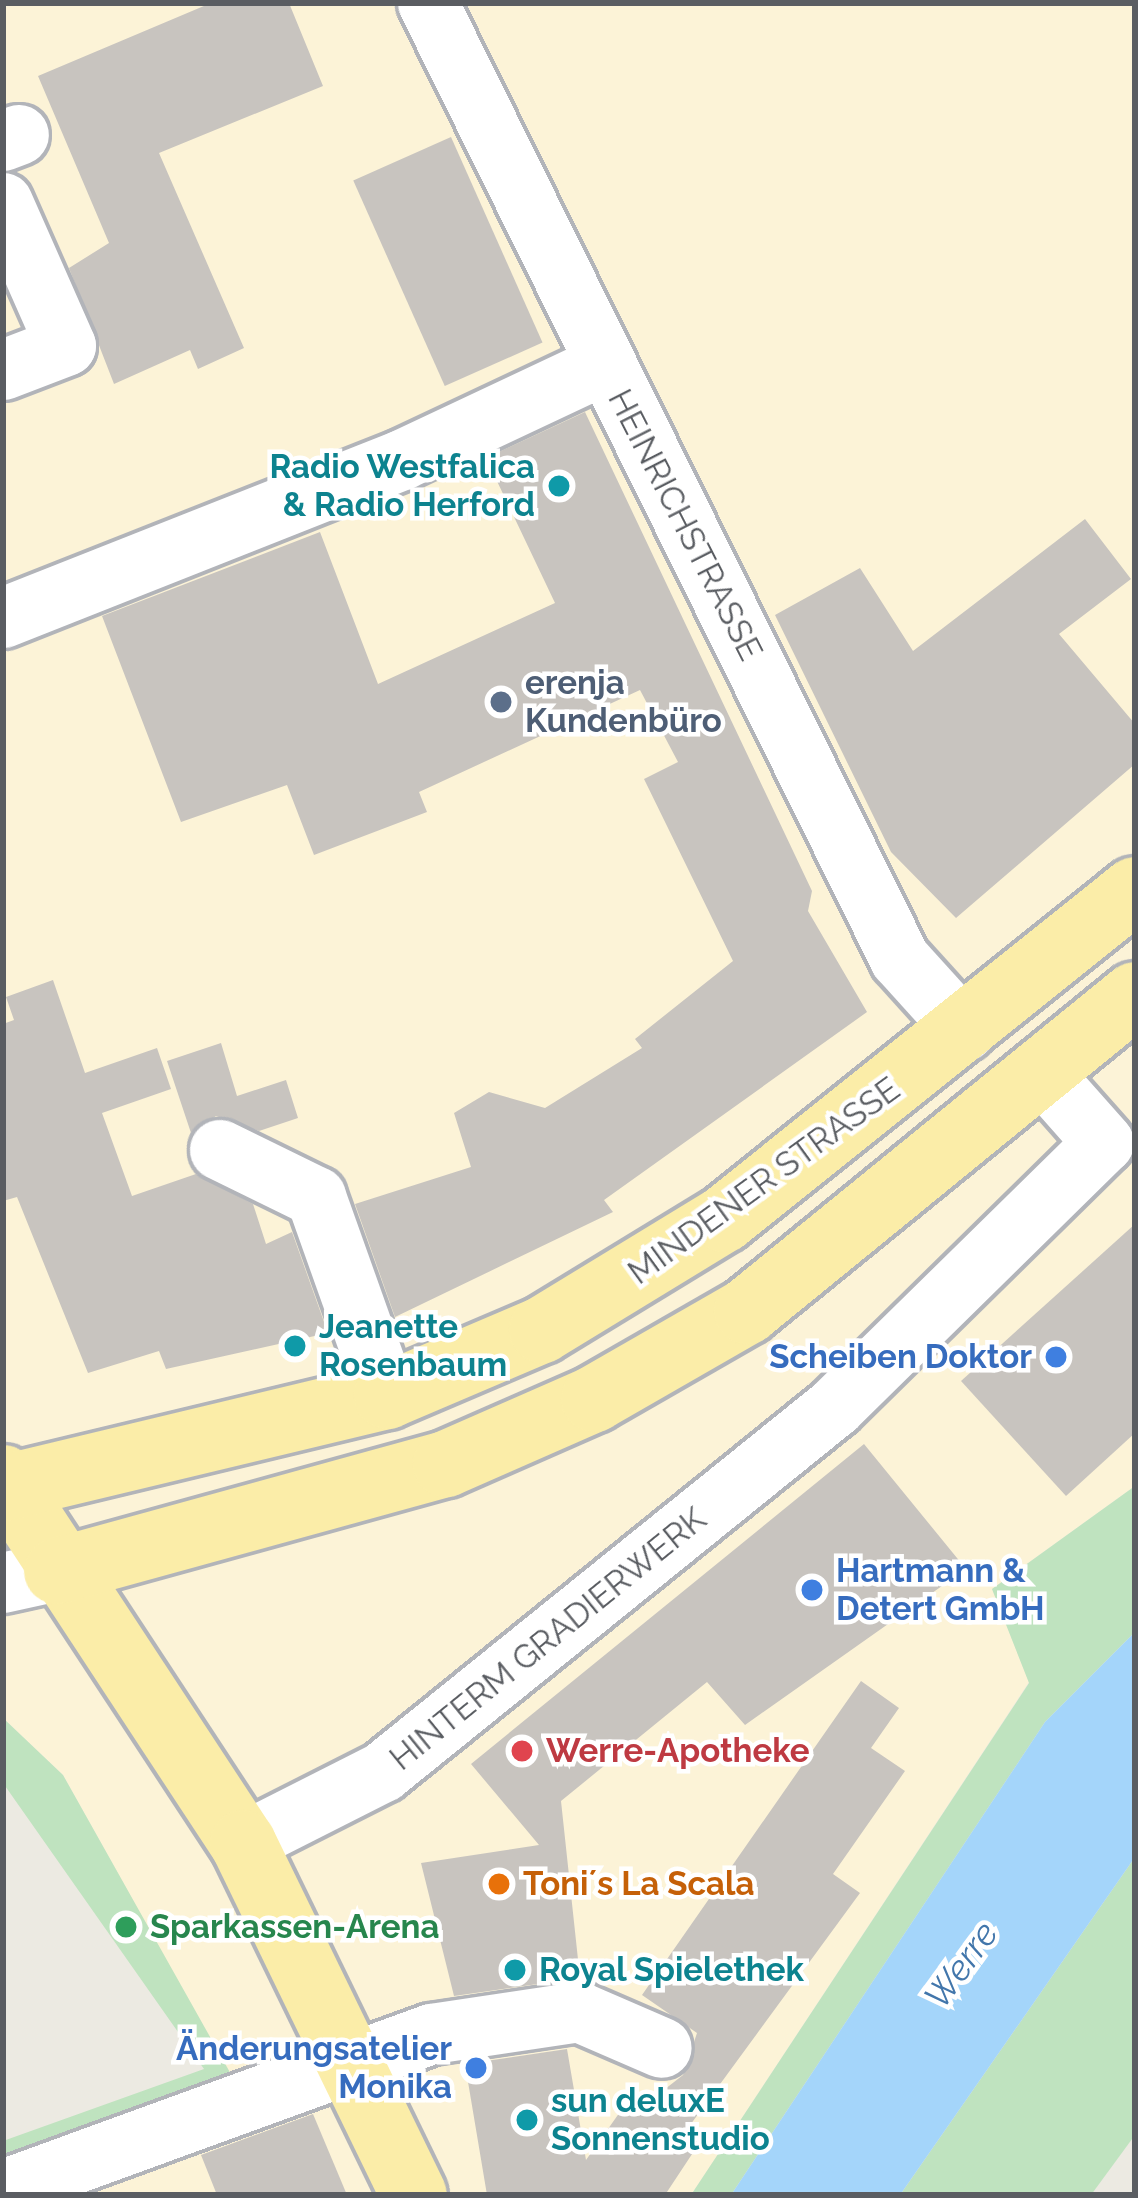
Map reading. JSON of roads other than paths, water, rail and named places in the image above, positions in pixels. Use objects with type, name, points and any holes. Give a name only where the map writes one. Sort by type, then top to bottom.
[{"type":"main road","name":"MINDENER STRASSE","points":[[5,1484],[387,1396],[635,1278],[965,1031],[1135,890]]},
{"type":"main road","points":[[30,1577],[446,1464],[594,1399],[748,1311],[1135,995]]},
{"type":"main road","points":[[5,1484],[30,1577],[243,1843],[352,2055],[414,2195]]},
{"type":"street","name":"HEINRICHSTRASSE","points":[[428,3],[900,959],[965,1031]]},
{"type":"street","points":[[3,203],[66,346],[3,370]]},
{"type":"street","points":[[3,618],[402,460],[604,365]]},
{"type":"street","name":"HINTERM GRADIERWERK","points":[[243,1843],[382,1772],[835,1408],[1104,1143],[1043,1074]]},
{"type":"street","points":[[220,1150],[316,1197],[387,1396]]},
{"type":"street","points":[[3,2189],[352,2055],[579,2012],[662,2048]]},
{"type":"water","name":"Werre","points":[[1135,1632],[1135,1857],[900,2195],[731,2195],[1045,1722]]},
{"type":"place","name":"Radio Westfalica & Radio Herford","points":[[559,486]]},
{"type":"place","name":"erenja Kundenbüro","points":[[501,702]]},
{"type":"place","name":"Jeanette Rosenbaum","points":[[295,1346]]},
{"type":"place","name":"Scheiben Doktor","points":[[1056,1357]]},
{"type":"place","name":"Hartmann & Detert GmbH","points":[[812,1590]]},
{"type":"place","name":"Werre-Apotheke","points":[[522,1751]]},
{"type":"place","name":"Toni´s La Scala","points":[[499,1884]]},
{"type":"place","name":"Sparkassen-Arena","points":[[126,1927]]},
{"type":"place","name":"Royal Spielethek","points":[[515,1970]]},
{"type":"place","name":"Änderungsatelier Monika","points":[[476,2068]]},
{"type":"place","name":"sun deluxE Sonnenstudio","points":[[527,2120]]}]
